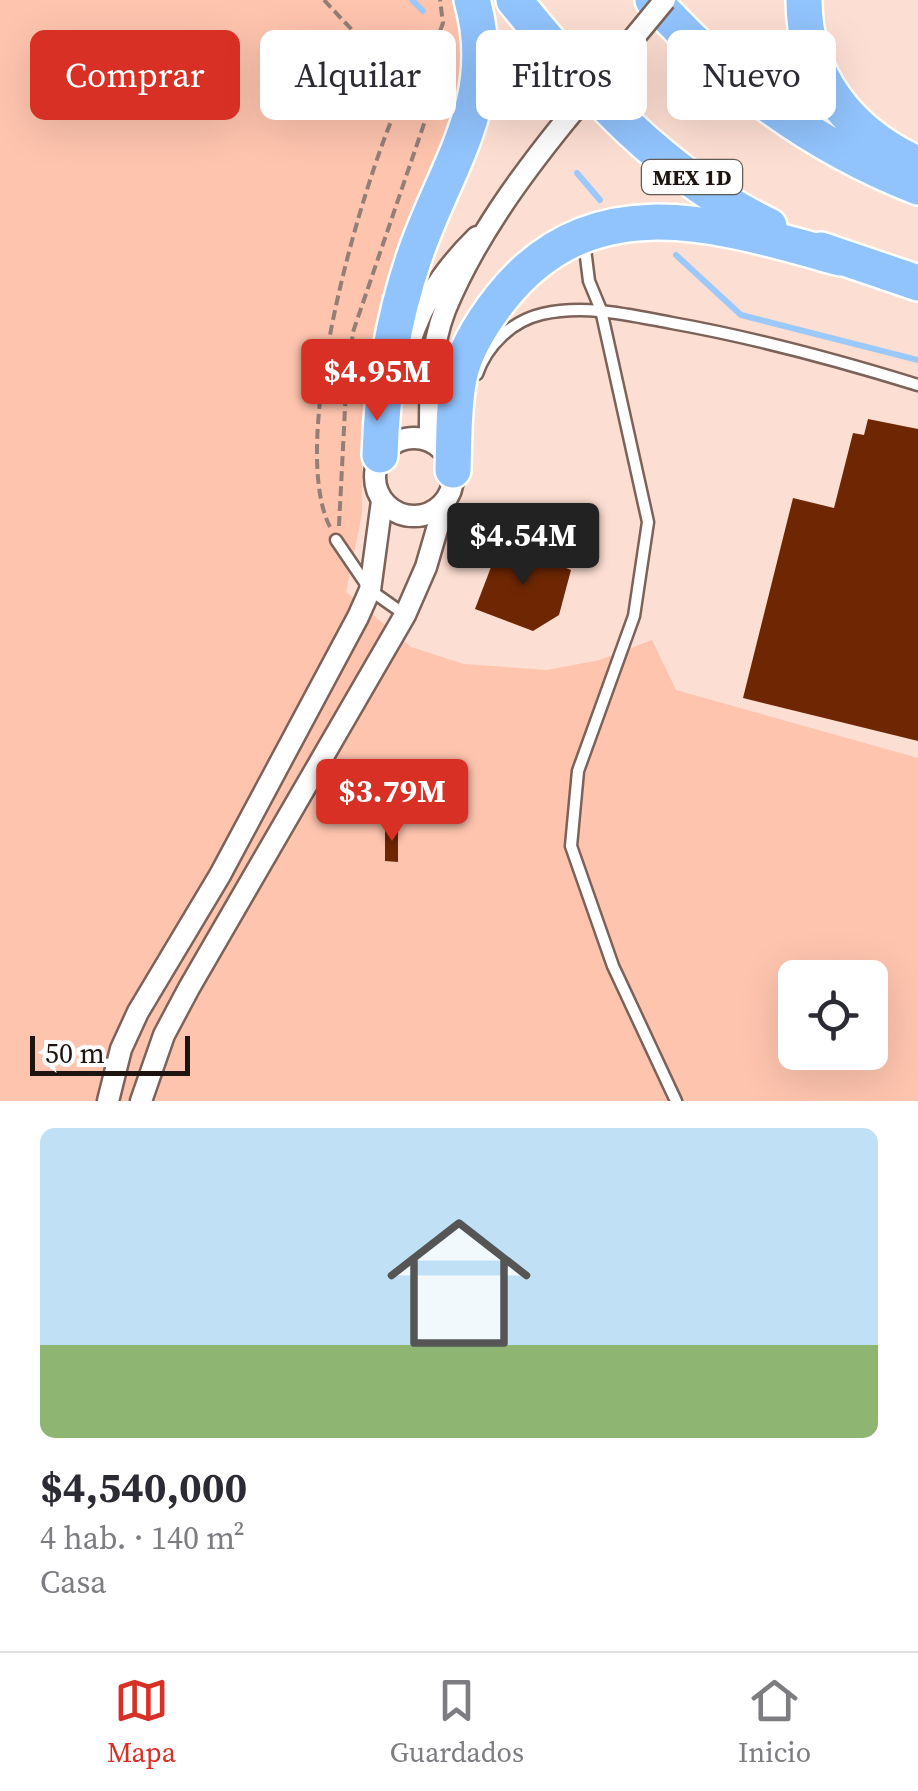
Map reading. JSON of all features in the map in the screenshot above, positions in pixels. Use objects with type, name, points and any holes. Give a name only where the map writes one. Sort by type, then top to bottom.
[{"type":"highway","points":[[388,448],[387,361],[401,300],[424,230],[459,155],[473,113],[480,50],[472,0]]},
{"type":"highway","name":"MEX 1D","points":[[514,0],[590,92],[656,151],[761,222],[840,258],[918,283]]},
{"type":"highway","points":[[653,0],[683,34],[760,100],[838,150],[918,187]]},
{"type":"highway","points":[[804,0],[812,53],[835,102],[866,135],[918,164]]},
{"type":"highway","points":[[445,463],[459,378],[482,324],[513,283],[533,265],[585,234],[636,222],[696,222],[840,258]]},
{"type":"street","points":[[141,1101],[164,1035],[405,614],[426,567],[445,463],[431,377],[444,312],[489,225],[533,161],[665,0]]},
{"type":"street","points":[[108,1101],[122,1049],[138,1012],[302,726],[370,590],[382,501],[374,478],[388,448],[398,386],[417,323],[447,266],[489,225]]},
{"type":"street","points":[[388,448],[414,437],[445,463]]},
{"type":"street","points":[[382,501],[402,514],[425,515],[445,463]]},
{"type":"street","points":[[302,726],[331,742]]},
{"type":"lane","points":[[585,234],[585,262],[601,310],[648,522],[634,616],[578,772],[571,846],[613,966],[676,1101]]},
{"type":"lane","points":[[445,463],[491,346],[507,331],[541,314],[601,310],[757,339],[918,385]]},
{"type":"lane","points":[[336,540],[370,590],[405,614]]},
{"type":"path","points":[[324,0],[352,30]]},
{"type":"path","points":[[440,0],[440,30]]},
{"type":"path","points":[[336,540],[320,506],[317,478],[327,346],[371,174],[393,120]]},
{"type":"shaded area","points":[[0,0],[478,0],[456,104],[456,30],[260,30],[260,120],[451,120],[362,434],[362,514],[346,592],[411,647],[464,664],[547,670],[600,660],[652,640],[676,690],[918,758],[918,1101],[0,1101]]},
{"type":"building","points":[[868,419],[918,429],[918,741],[743,698],[793,498],[834,508],[853,433],[864,435]]},
{"type":"building","points":[[501,541],[571,570],[559,615],[533,631],[475,609]]},
{"type":"building","points":[[385,827],[398,827],[398,862],[385,861]]},
{"type":"waterway","points":[[412,0],[423,11]]},
{"type":"waterway","points":[[577,173],[600,200]]},
{"type":"waterway","points":[[676,255],[741,315],[918,360]]}]
